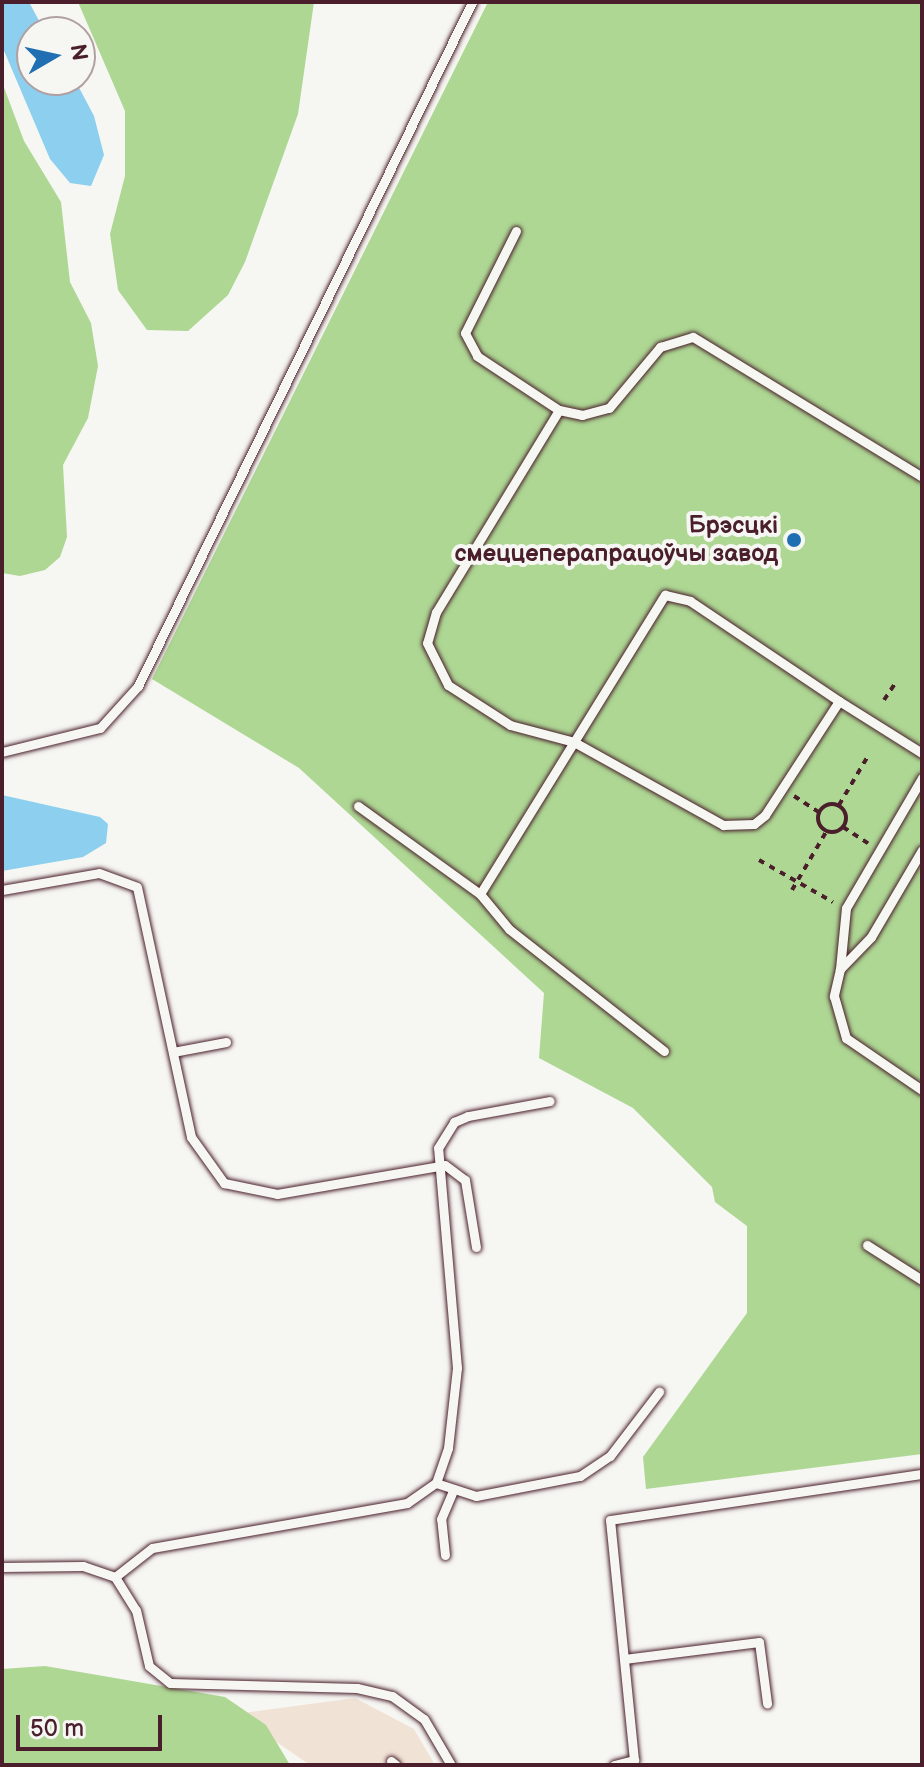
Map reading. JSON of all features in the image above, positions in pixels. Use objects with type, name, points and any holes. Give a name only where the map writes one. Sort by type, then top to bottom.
[{"type":"lane","points":[[2,752],[100,728],[138,686],[472,2]]},
{"type":"lane","points":[[516,231],[465,333],[477,356],[559,410],[582,415],[609,408],[660,347],[693,337],[922,477]]},
{"type":"lane","points":[[559,410],[436,612],[427,643],[438,674],[460,695],[510,725],[574,742],[723,825],[754,824],[783,789],[839,701]]},
{"type":"lane","points":[[480,894],[665,595],[690,601],[922,753]]},
{"type":"lane","points":[[922,778],[846,908],[835,1011],[846,1038],[922,1090]]},
{"type":"lane","points":[[358,806],[480,894],[509,929],[664,1051]]},
{"type":"lane","points":[[840,969],[871,937],[922,850]]},
{"type":"lane","points":[[2,890],[99,873],[137,887],[199,1156],[240,1192],[277,1194],[437,1166],[453,1168],[465,1180],[476,1247]]},
{"type":"lane","points":[[173,1052],[226,1042]]},
{"type":"lane","points":[[115,1577],[152,1548],[407,1503],[436,1483],[448,1448],[457,1368],[437,1166],[438,1148],[454,1122],[550,1101]]},
{"type":"lane","points":[[867,1245],[922,1280]]},
{"type":"lane","points":[[436,1483],[452,1493],[476,1496],[589,1472],[659,1392]]},
{"type":"lane","points":[[614,1765],[634,1762],[610,1520],[922,1474]]},
{"type":"lane","points":[[445,1555],[441,1519],[452,1493]]},
{"type":"lane","points":[[2,1567],[83,1566],[115,1577],[128,1592],[158,1676],[185,1686],[374,1690],[424,1719],[451,1765]]},
{"type":"lane","points":[[624,1659],[759,1642],[767,1703]]},
{"type":"path","points":[[884,700],[897,681]]},
{"type":"path","points":[[819,812],[839,806],[868,756]]},
{"type":"path","points":[[783,789],[819,812],[826,832]]},
{"type":"path","points":[[792,890],[826,832],[845,823],[839,806]]},
{"type":"path","points":[[759,860],[834,903]]},
{"type":"shaded area","points":[[355,1698],[414,1729],[435,1765],[310,1765],[236,1714]]},
{"type":"green space","points":[[78,2],[314,2],[298,114],[245,262],[228,295],[188,331],[147,330],[118,290],[110,234],[125,176],[125,111],[96,44],[96,16],[84,16]]},
{"type":"green space","points":[[488,2],[922,2],[922,1454],[646,1489],[643,1457],[747,1313],[747,1226],[715,1202],[712,1187],[633,1108],[539,1058],[544,993],[299,768],[152,679]]},
{"type":"green space","points":[[2,82],[24,141],[61,202],[70,282],[91,323],[98,366],[88,418],[63,465],[67,537],[60,557],[45,570],[20,576],[2,573]]},
{"type":"green space","points":[[45,1666],[225,1697],[266,1725],[290,1765],[2,1765],[2,1669]]},
{"type":"water","points":[[2,2],[29,2],[36,16],[16,16],[16,79],[2,46]]},
{"type":"water","points":[[23,96],[83,96],[94,116],[104,155],[91,186],[70,183],[50,159]]},
{"type":"water","points":[[2,795],[100,817],[108,824],[106,843],[83,857],[2,871]]},
{"type":"place","name":"Брэсцкі смеццеперапрацоўчы завод","points":[[794,540]]}]
